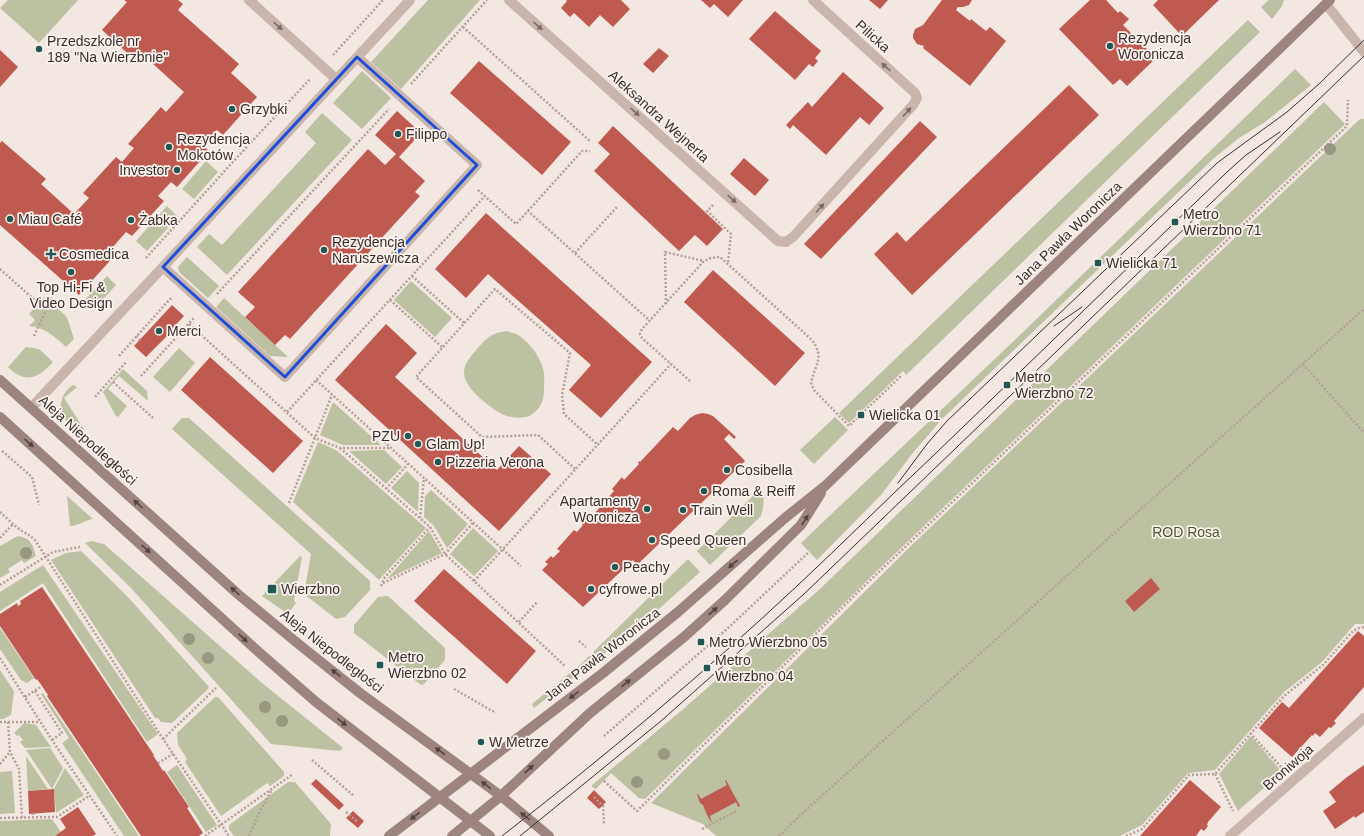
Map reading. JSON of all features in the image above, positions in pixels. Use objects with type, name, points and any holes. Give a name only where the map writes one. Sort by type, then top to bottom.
[{"type":"street","points":[[249,0],[336,79]]},
{"type":"street","points":[[31,408],[410,0]]},
{"type":"street","name":"Aleksandra Wejnerta","points":[[509,0],[778,241],[786,242],[793,236]]},
{"type":"street","name":"Pilicka","points":[[793,236],[913,105],[917,98],[915,93],[813,0]]},
{"type":"street","points":[[1326,1],[1364,52]]},
{"type":"street","name":"Jana Pawła Woronicza","points":[[389,836],[603,673],[678,612],[785,518],[825,486],[1326,1]]},
{"type":"street","points":[[163,267],[286,377],[477,165],[357,57]]},
{"type":"street","name":"Aleja Niepodległości","points":[[0,380],[233,590],[360,693],[472,774],[549,836]]},
{"type":"street","points":[[0,417],[310,697],[490,836]]},
{"type":"street","name":"Jana Pawła Woronicza","points":[[452,836],[501,796],[590,712],[684,637],[753,573],[801,525],[825,486]]},
{"type":"street","name":"Broniwoja","points":[[1230,836],[1364,718]]},
{"type":"path","points":[[142,262],[383,0]]},
{"type":"path","points":[[141,376],[487,0]]},
{"type":"path","points":[[463,27],[592,142]]},
{"type":"path","points":[[604,781],[637,811],[861,589],[1347,126],[1348,100]]},
{"type":"path","points":[[465,179],[516,224],[582,151],[590,151]]},
{"type":"path","points":[[724,192],[707,211],[731,234],[728,264]]},
{"type":"path","points":[[287,412],[485,196]]},
{"type":"path","points":[[575,254],[617,207]]},
{"type":"path","points":[[528,211],[650,321]]},
{"type":"path","points":[[666,304],[664,252],[704,261]]},
{"type":"path","points":[[690,381],[642,338],[640,334],[704,261],[711,258],[720,257],[812,340],[818,350],[819,358],[811,383],[814,390],[849,426],[902,375]]},
{"type":"path","points":[[0,269],[38,303]]},
{"type":"path","points":[[412,276],[464,323]]},
{"type":"path","points":[[576,469],[538,435],[482,438],[416,377],[495,289],[570,353],[562,395],[564,414],[598,445]]},
{"type":"path","points":[[34,336],[53,295]]},
{"type":"path","points":[[119,356],[170,299],[176,298]]},
{"type":"path","points":[[390,300],[442,347]]},
{"type":"path","points":[[779,836],[806,810],[1364,309]]},
{"type":"path","points":[[189,324],[315,438],[340,448],[430,527],[445,554],[565,666]]},
{"type":"path","points":[[136,336],[140,340]]},
{"type":"path","points":[[95,397],[126,362]]},
{"type":"path","points":[[474,581],[671,364]]},
{"type":"path","points":[[1303,364],[1364,433]]},
{"type":"path","points":[[316,380],[521,566]]},
{"type":"path","points":[[113,382],[154,418]]},
{"type":"path","points":[[289,503],[332,395]]},
{"type":"path","points":[[340,448],[390,448]]},
{"type":"path","points":[[2,451],[32,477],[39,505]]},
{"type":"path","points":[[386,488],[408,464]]},
{"type":"path","points":[[420,518],[424,478]]},
{"type":"path","points":[[0,512],[13,524],[35,540],[163,739],[229,836]]},
{"type":"path","points":[[430,527],[385,577],[382,585],[445,554],[473,523]]},
{"type":"path","points":[[0,538],[13,524]]},
{"type":"path","points":[[0,585],[53,552],[80,547]]},
{"type":"path","points":[[604,736],[727,629],[809,552]]},
{"type":"path","points":[[519,622],[537,602]]},
{"type":"path","points":[[1126,836],[1142,829],[1189,776],[1215,774],[1284,696],[1323,665],[1353,631],[1364,627]]},
{"type":"path","points":[[579,641],[586,647]]},
{"type":"path","points":[[0,658],[40,722],[117,836]]},
{"type":"path","points":[[25,697],[42,686]]},
{"type":"path","points":[[163,739],[216,688]]},
{"type":"path","points":[[454,689],[496,713]]},
{"type":"path","points":[[35,691],[62,733],[52,740]]},
{"type":"path","points":[[0,722],[40,722]]},
{"type":"path","points":[[8,722],[10,752],[19,769],[22,818]]},
{"type":"path","points":[[1250,733],[1286,773]]},
{"type":"path","points":[[0,764],[10,752]]},
{"type":"path","points":[[158,763],[173,754]]},
{"type":"path","points":[[312,760],[354,796]]},
{"type":"path","points":[[205,836],[292,774]]},
{"type":"path","points":[[1215,774],[1236,818]]},
{"type":"path","points":[[249,836],[272,789]]},
{"type":"path","points":[[0,818],[57,817],[89,796]]},
{"type":"path","points":[[594,797],[603,806],[604,824]]},
{"type":"path","points":[[702,829],[737,811]]},
{"type":"path","points":[[346,812],[358,822]]},
{"type":"highlighted area","points":[[357,57],[477,165],[285,377],[163,267]]},
{"type":"green space","points":[[8,0],[78,0],[39,43],[0,8]]},
{"type":"green space","points":[[428,0],[480,0],[401,89],[371,62]]},
{"type":"green space","points":[[1269,0],[1284,0],[1282,6],[1272,19],[1261,7]]},
{"type":"green space","points":[[1248,20],[1260,32],[906,375],[903,371],[849,423],[839,413]]},
{"type":"green space","points":[[1295,69],[1311,85],[1265,122],[1239,138],[1213,159],[941,420],[912,454],[881,495],[817,560],[801,543],[1020,335]]},
{"type":"green space","points":[[362,71],[391,98],[362,129],[333,103]]},
{"type":"green space","points":[[1324,102],[1345,124],[879,569],[645,799],[639,798],[611,773],[596,789],[591,786],[681,711],[821,588]]},
{"type":"green space","points":[[322,113],[352,140],[227,275],[197,247],[209,234],[222,245],[316,143],[305,132]]},
{"type":"green space","name":"ROD Rosa","points":[[1360,119],[1364,119],[1364,624],[1355,624],[1321,663],[1284,692],[1215,770],[1188,773],[1142,825],[1120,836],[716,836],[703,824],[651,803],[915,542]]},
{"type":"green space","points":[[206,161],[218,172],[194,199],[182,189]]},
{"type":"green space","points":[[167,206],[178,217],[147,251],[136,241]]},
{"type":"green space","points":[[187,257],[219,286],[208,298],[179,272],[178,267]]},
{"type":"green space","points":[[107,276],[116,285],[94,309],[85,300]]},
{"type":"green space","points":[[411,281],[452,318],[435,337],[394,300]]},
{"type":"green space","points":[[44,297],[65,315],[68,320],[74,339],[66,347],[45,330],[29,326],[35,320],[29,314]]},
{"type":"green space","points":[[224,298],[288,357],[270,356],[216,307]]},
{"type":"green space","points":[[507,331],[518,335],[530,345],[537,354],[544,371],[544,391],[542,403],[535,412],[525,417],[518,418],[499,413],[471,389],[464,374],[467,362],[484,342],[493,335]]},
{"type":"green space","points":[[26,347],[39,349],[53,362],[36,376],[20,376],[8,367]]},
{"type":"green space","points":[[179,348],[195,363],[170,392],[153,377]]},
{"type":"green space","points":[[123,369],[147,391],[148,401],[119,376],[108,389],[127,406],[118,417],[116,416],[103,392]]},
{"type":"green space","points":[[73,385],[77,387],[64,398],[84,429],[80,434],[66,421],[61,411],[61,402],[65,392]]},
{"type":"green space","points":[[333,402],[381,445],[343,445],[320,435]]},
{"type":"green space","points":[[835,417],[848,430],[814,464],[800,450]]},
{"type":"green space","points":[[182,418],[189,418],[370,581],[370,590],[345,617],[336,619],[304,594],[311,554],[172,429]]},
{"type":"green space","points":[[318,442],[336,450],[426,528],[379,580],[293,502]]},
{"type":"green space","points":[[384,450],[402,467],[386,484],[349,451]]},
{"type":"green space","points":[[407,471],[419,483],[418,512],[391,488]]},
{"type":"green space","points":[[761,488],[764,502],[761,516],[710,565],[697,551]]},
{"type":"green space","points":[[431,490],[468,524],[447,548],[434,526],[424,517],[425,496]]},
{"type":"green space","points":[[67,496],[93,519],[70,526]]},
{"type":"green space","points":[[473,528],[498,551],[474,576],[450,554]]},
{"type":"green space","points":[[429,531],[442,553],[387,579]]},
{"type":"green space","points":[[18,536],[29,540],[36,556],[24,563],[22,560],[8,569],[10,572],[0,578],[0,546]]},
{"type":"green space","points":[[91,541],[104,544],[262,683],[343,748],[340,751],[271,744],[131,588],[85,543]]},
{"type":"green space","points":[[81,551],[126,595],[209,687],[172,723],[161,722],[158,718],[155,718],[51,560],[66,553]]},
{"type":"green space","points":[[300,556],[302,557],[294,601],[296,603],[288,614],[262,596]]},
{"type":"green space","points":[[688,559],[700,572],[660,608],[609,650],[534,708],[532,704],[581,664]]},
{"type":"green space","points":[[43,565],[158,734],[147,742],[43,583],[0,611],[0,592]]},
{"type":"green space","points":[[388,596],[445,648],[445,660],[424,684],[421,685],[354,633],[354,625],[378,597]]},
{"type":"green space","points":[[0,628],[34,678],[27,683],[21,680],[0,649]]},
{"type":"green space","points":[[0,670],[14,691],[11,715],[3,719],[0,719]]},
{"type":"green space","points":[[43,693],[139,836],[124,836],[62,743],[69,738],[41,694]]},
{"type":"green space","points":[[215,697],[218,697],[284,772],[284,776],[270,786],[267,783],[221,816],[185,762],[187,759],[178,745],[177,733]]},
{"type":"green space","points":[[24,723],[36,725],[51,747],[25,748],[20,742],[23,740],[19,735],[17,736],[14,733]]},
{"type":"green space","points":[[1251,736],[1282,772],[1238,811],[1219,774]]},
{"type":"green space","points":[[50,748],[63,768],[52,789],[26,750]]},
{"type":"green space","points":[[26,756],[48,789],[28,791]]},
{"type":"green space","points":[[177,765],[217,825],[206,832],[167,772]]},
{"type":"green space","points":[[65,768],[84,795],[56,813],[54,789]]},
{"type":"green space","points":[[12,771],[15,813],[0,814],[0,772]]},
{"type":"green space","points":[[288,782],[295,782],[331,824],[330,836],[234,836],[229,829],[229,825]]},
{"type":"green space","points":[[52,819],[61,832],[55,836],[0,836],[0,821]]},
{"type":"building","name":"Rezydencja Mokotów","points":[[124,0],[178,0],[183,4],[178,10],[239,64],[231,73],[257,97],[223,135],[217,130],[203,146],[209,151],[177,187],[171,182],[158,196],[164,201],[132,236],[126,232],[112,248],[117,253],[79,295],[0,225],[0,143],[2,141],[46,179],[41,184],[74,214],[89,198],[83,193],[116,157],[122,162],[134,148],[128,144],[161,107],[166,112],[184,92],[141,53],[135,60],[102,30],[127,2]]},
{"type":"building","points":[[566,0],[621,0],[630,9],[613,27],[600,15],[589,27],[574,13],[570,17],[561,8],[567,1]]},
{"type":"building","points":[[701,0],[743,0],[728,17],[714,4],[710,8]]},
{"type":"building","points":[[869,0],[888,0],[880,9]]},
{"type":"building","points":[[942,0],[972,0],[969,5],[958,7],[956,10],[970,21],[971,19],[986,31],[990,27],[1006,41],[970,86],[923,48],[924,46],[917,44],[913,38],[915,29],[923,25]]},
{"type":"building","name":"Rezydencja Woronicza","points":[[1090,0],[1106,0],[1118,13],[1120,11],[1129,19],[1123,25],[1156,58],[1127,86],[1120,79],[1113,85],[1059,29]]},
{"type":"building","points":[[1158,0],[1219,0],[1182,36],[1153,5]]},
{"type":"building","points":[[775,11],[821,51],[815,58],[818,61],[813,67],[809,64],[795,80],[749,39]]},
{"type":"building","points":[[659,48],[669,56],[653,73],[643,64]]},
{"type":"building","points":[[0,50],[18,67],[0,87]]},
{"type":"building","points":[[479,61],[571,142],[542,175],[450,93]]},
{"type":"building","points":[[843,72],[884,108],[869,125],[860,117],[826,155],[793,125],[790,129],[786,125],[808,102],[812,107]]},
{"type":"building","points":[[1069,85],[1099,115],[912,295],[874,254],[897,232],[906,242]]},
{"type":"building","name":"Rezydencja Naruszewicza","points":[[397,111],[421,133],[399,157],[425,181],[415,192],[420,196],[290,339],[285,335],[275,345],[245,317],[255,307],[238,292],[368,149],[385,165],[396,154],[375,135]]},
{"type":"building","points":[[920,121],[937,137],[821,259],[804,244]]},
{"type":"building","points":[[613,126],[723,229],[707,246],[695,235],[679,251],[594,171],[610,154],[598,143]]},
{"type":"building","points":[[744,158],[769,180],[755,196],[730,174]]},
{"type":"building","points":[[486,213],[652,362],[601,418],[569,390],[591,365],[488,274],[466,298],[435,269]]},
{"type":"building","points":[[713,270],[805,353],[775,386],[684,302]]},
{"type":"building","points":[[172,305],[184,316],[171,330],[172,331],[146,357],[134,346]]},
{"type":"building","points":[[386,324],[417,353],[395,377],[497,470],[519,446],[551,474],[499,531],[335,380]]},
{"type":"building","points":[[210,357],[303,441],[273,473],[181,390]]},
{"type":"building","name":"Apartamenty Woronicza","points":[[702,413],[713,416],[736,437],[734,439],[729,434],[724,439],[745,461],[637,565],[633,560],[583,607],[542,570],[548,564],[545,562],[551,556],[553,558],[560,551],[557,549],[574,530],[577,532],[583,525],[581,523],[589,514],[592,516],[603,504],[603,501],[604,502],[614,491],[612,489],[622,477],[624,480],[639,464],[639,461],[640,462],[673,427],[678,431],[690,418]]},
{"type":"building","points":[[444,569],[536,651],[507,684],[414,601]]},
{"type":"building","points":[[1151,578],[1160,589],[1134,612],[1125,601]]},
{"type":"building","points":[[42,587],[154,755],[163,771],[164,770],[189,807],[187,808],[203,833],[199,836],[141,836],[47,696],[48,695],[42,686],[37,679],[36,680],[0,626],[0,614],[17,603],[18,606],[21,604],[20,601]]},
{"type":"building","points":[[1358,631],[1364,636],[1364,687],[1334,721],[1336,723],[1331,728],[1329,727],[1320,737],[1315,733],[1313,736],[1312,735],[1292,757],[1259,728],[1282,702],[1289,708]]},
{"type":"building","points":[[1364,765],[1364,812],[1355,818],[1354,816],[1335,829],[1323,811],[1336,802],[1329,792]]},
{"type":"building","points":[[316,779],[344,805],[339,810],[311,784]]},
{"type":"building","points":[[726,780],[740,806],[738,807],[736,802],[710,816],[712,823],[703,805],[700,803],[697,794],[701,799],[727,785]]},
{"type":"building","points":[[1190,780],[1221,807],[1208,822],[1208,826],[1204,831],[1201,829],[1196,836],[1140,836]]},
{"type":"building","points":[[54,789],[55,812],[29,814],[28,791]]},
{"type":"building","points":[[594,790],[606,802],[599,809],[587,798]]},
{"type":"building","points":[[78,807],[96,834],[93,836],[55,836],[66,828],[60,819]]},
{"type":"building","points":[[353,811],[364,821],[358,828],[346,818]]},
{"type":"tram line","points":[[898,483],[927,444],[947,421],[1217,163],[1287,112],[1320,83],[1364,40]]},
{"type":"tram line","points":[[520,836],[661,721],[804,594],[1364,56]]},
{"type":"tram line","points":[[502,836],[578,776],[762,619],[1227,172],[1246,155],[1280,132]]},
{"type":"tram line","points":[[1054,326],[1082,307]]},
{"type":"place","name":"Rezydencja Woronicza","points":[[1110,46]]},
{"type":"place","name":"Przedszkole nr 189 \"Na Wierzbnie\"","points":[[39,49]]},
{"type":"place","name":"Grzybki","points":[[232,109]]},
{"type":"place","name":"Filippo","points":[[398,134]]},
{"type":"place","name":"Rezydencja Mokotów","points":[[169,147]]},
{"type":"place","name":"Investor","points":[[177,170]]},
{"type":"place","name":"Miau Café","points":[[10,219]]},
{"type":"place","name":"Żabka","points":[[131,220]]},
{"type":"place","name":"Metro Wierzbno 71","points":[[1175,222]]},
{"type":"place","name":"Rezydencja Naruszewicza","points":[[324,250]]},
{"type":"place","name":"Cosmedica","points":[[51,254]]},
{"type":"place","name":"Wielicka 71","points":[[1098,263]]},
{"type":"place","name":"Top Hi-Fi & Video Design","points":[[71,272]]},
{"type":"place","name":"Merci","points":[[159,331]]},
{"type":"place","name":"Metro Wierzbno 72","points":[[1007,385]]},
{"type":"place","name":"Wielicka 01","points":[[861,415]]},
{"type":"place","name":"PZU","points":[[408,436]]},
{"type":"place","name":"Glam Up!","points":[[418,444]]},
{"type":"place","name":"Pizzeria Verona","points":[[438,462]]},
{"type":"place","name":"Cosibella","points":[[727,470]]},
{"type":"place","name":"Roma & Reiff","points":[[704,491]]},
{"type":"place","name":"Apartamenty Woronicza","points":[[647,509]]},
{"type":"place","name":"Train Well","points":[[683,510]]},
{"type":"place","name":"Speed Queen","points":[[652,540]]},
{"type":"place","name":"Peachy","points":[[615,567]]},
{"type":"place","name":"Wierzbno","points":[[272,589]]},
{"type":"place","name":"cyfrowe.pl","points":[[591,589]]},
{"type":"place","name":"Metro Wierzbno 05","points":[[701,642]]},
{"type":"place","name":"Metro Wierzbno 02","points":[[380,665]]},
{"type":"place","name":"Metro Wierzbno 04","points":[[707,668]]},
{"type":"place","name":"W Metrze","points":[[481,742]]}]
